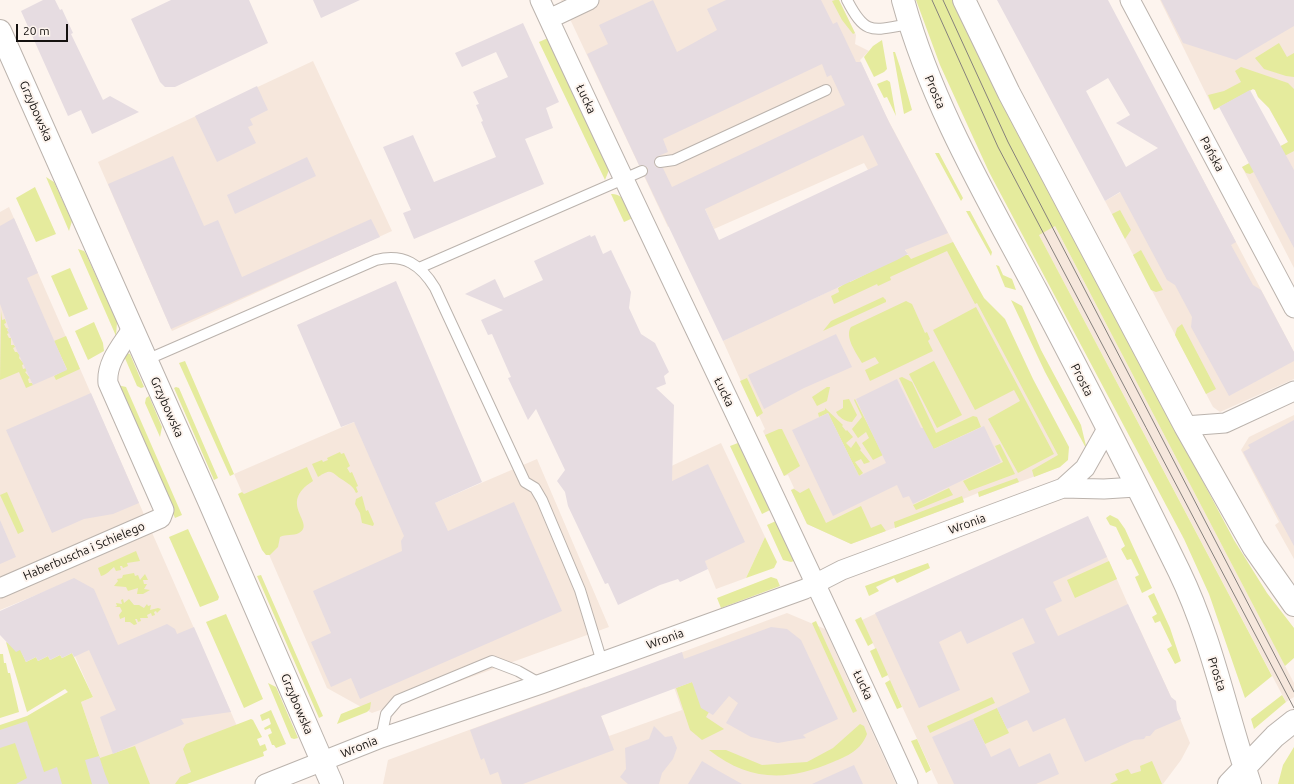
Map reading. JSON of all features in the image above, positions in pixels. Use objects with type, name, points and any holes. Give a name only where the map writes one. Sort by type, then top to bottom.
[{"type":"main road","name":"Prosta","points":[[903,0],[910,24],[940,103],[976,178],[1107,429],[1187,590],[1222,689],[1248,776]]},
{"type":"main road","points":[[964,0],[1010,93],[1185,426],[1254,548],[1294,605]]},
{"type":"main road","name":"Grzybowska","points":[[0,31],[332,784]]},
{"type":"main road","points":[[1228,784],[1248,776],[1275,736],[1294,721]]},
{"type":"street","name":"Łucka","points":[[540,0],[816,583],[908,784]]},
{"type":"street","points":[[549,19],[589,0]]},
{"type":"street","name":"Pańska","points":[[1130,0],[1294,308]]},
{"type":"street","name":"Haberbuscha i Schielego","points":[[1,585],[160,518],[164,510],[108,383],[108,371],[113,358],[132,328]]},
{"type":"street","points":[[1185,426],[1225,423],[1294,391]]},
{"type":"street","name":"Wronia","points":[[1063,488],[1085,468],[1107,429]]},
{"type":"street","name":"Wronia","points":[[265,784],[381,738],[541,684],[805,589],[842,570],[1063,488],[1104,489],[1136,487]]},
{"type":"lane","points":[[847,0],[858,20],[863,25],[871,29],[882,29],[910,24]]},
{"type":"lane","points":[[660,162],[674,160],[826,90]]},
{"type":"lane","points":[[419,268],[642,172]]},
{"type":"lane","points":[[146,360],[376,260],[385,258],[402,259],[419,268],[425,272],[435,288],[525,482],[535,488],[542,500],[580,590],[602,662]]},
{"type":"lane","points":[[381,738],[386,714],[398,700],[492,661],[518,671],[541,684]]},
{"type":"shaded area","points":[[561,0],[839,0],[856,35],[855,44],[869,51],[860,60],[886,116],[1066,454],[1060,467],[979,497],[978,493],[963,499],[964,502],[851,544],[807,524],[791,490],[794,488],[788,475],[784,476],[763,431],[765,429],[759,416],[757,417],[723,341],[801,303],[802,304],[832,290],[837,286],[838,288],[849,281],[850,282],[871,272],[870,271],[879,269],[904,255],[908,255],[864,163],[714,229],[705,209],[668,227]]},
{"type":"shaded area","points":[[948,0],[1055,226],[1294,683],[1294,697],[1286,702],[1039,235]]},
{"type":"shaded area","points":[[1160,0],[1294,0],[1294,268],[1242,167],[1288,142],[1269,108],[1258,97],[1253,89],[1214,110]]},
{"type":"shaded area","points":[[313,61],[392,231],[172,331],[98,162]]},
{"type":"shaded area","points":[[1189,153],[1294,352],[1294,379],[1220,412],[1213,407],[1105,201]]},
{"type":"shaded area","points":[[9,207],[251,758],[179,784],[109,784],[81,702],[93,697],[46,591],[0,610],[0,212]]},
{"type":"shaded area","points":[[1294,415],[1294,559],[1275,525],[1279,522],[1241,450],[1249,437]]},
{"type":"shaded area","points":[[354,422],[416,511],[537,459],[609,627],[372,713],[327,688],[234,474]]},
{"type":"shaded area","points":[[721,443],[765,537],[746,578],[716,589],[667,468]]},
{"type":"shaded area","points":[[1100,541],[1134,618],[1131,619],[1134,625],[1137,623],[1172,699],[1176,701],[1175,706],[1190,743],[1181,760],[1163,784],[938,784],[862,620],[879,612]]},
{"type":"shaded area","points":[[787,613],[825,629],[896,784],[383,784],[388,760],[585,687],[601,716],[609,736],[682,710],[664,659]]},
{"type":"green space","points":[[839,0],[855,33],[853,34],[842,20],[832,1]]},
{"type":"green space","points":[[916,0],[953,0],[1005,109],[1234,540],[1267,593],[1294,628],[1294,658],[1285,666],[1055,226],[1039,235],[1272,676],[1245,698],[1209,594],[1184,539],[989,172],[940,65]]},
{"type":"green space","points":[[548,38],[609,170],[605,180],[539,42]]},
{"type":"green space","points":[[882,40],[887,69],[874,77],[864,57],[873,46]]},
{"type":"green space","points":[[1279,43],[1287,57],[1294,53],[1294,77],[1264,69],[1255,58]]},
{"type":"green space","points":[[893,52],[895,52],[900,67],[912,110],[904,114]]},
{"type":"green space","points":[[1241,67],[1288,83],[1294,89],[1294,151],[1250,174],[1246,173],[1242,167],[1288,142],[1269,108],[1258,97],[1253,89],[1214,110],[1208,95],[1224,91],[1241,82],[1235,71]]},
{"type":"green space","points":[[887,80],[890,82],[896,116],[887,97],[884,98],[877,84]]},
{"type":"green space","points":[[935,153],[939,153],[963,198],[961,201]]},
{"type":"green space","points":[[46,177],[54,182],[72,221],[69,231]]},
{"type":"green space","points":[[35,187],[56,234],[36,242],[16,198]]},
{"type":"green space","points":[[611,194],[616,194],[623,199],[633,218],[624,222]]},
{"type":"green space","points":[[1120,210],[1131,230],[1125,239],[1112,214]]},
{"type":"green space","points":[[966,211],[970,211],[992,252],[991,256]]},
{"type":"green space","points":[[953,242],[984,298],[1005,319],[1033,379],[1069,447],[1068,460],[1060,467],[1034,477],[1032,470],[1058,455],[977,303],[975,304],[947,251],[890,277],[891,280],[878,286],[877,284],[834,304],[831,296],[839,292],[838,288],[849,281],[850,282],[904,255],[908,255],[911,259]]},
{"type":"green space","points":[[78,249],[84,251],[86,254],[117,322],[116,336]]},
{"type":"green space","points":[[1141,250],[1163,290],[1156,292],[1151,290],[1133,255]]},
{"type":"green space","points":[[996,265],[999,266],[1003,275],[1012,279],[1016,290],[1005,287]]},
{"type":"green space","points":[[70,268],[88,309],[69,317],[51,276]]},
{"type":"green space","points":[[883,297],[886,302],[823,331],[831,321]]},
{"type":"green space","points":[[1011,300],[1022,306],[1041,350],[1081,425],[1087,450],[1045,372]]},
{"type":"green space","points":[[906,301],[912,304],[925,333],[927,332],[930,339],[928,341],[933,351],[870,381],[865,370],[879,363],[875,357],[862,363],[854,350],[850,340],[849,331],[851,327]]},
{"type":"green space","points":[[976,307],[1054,454],[1018,473],[988,419],[1020,401],[1014,390],[975,410],[933,330]]},
{"type":"green space","points":[[1,311],[2,320],[5,319],[6,323],[4,324],[6,328],[9,329],[7,330],[9,333],[7,334],[9,338],[11,338],[11,345],[14,345],[15,347],[13,348],[15,352],[20,355],[19,358],[24,364],[22,365],[23,369],[26,368],[27,371],[25,372],[30,378],[28,379],[29,383],[32,383],[33,385],[26,388],[19,372],[0,380]]},
{"type":"green space","points":[[94,322],[103,343],[104,351],[88,360],[75,331]]},
{"type":"green space","points":[[1182,324],[1216,389],[1206,394],[1175,335],[1177,328]]},
{"type":"green space","points":[[66,336],[80,369],[56,380],[54,376],[67,369],[54,341]]},
{"type":"green space","points":[[127,353],[130,354],[144,387],[141,388],[137,386],[124,356]]},
{"type":"green space","points":[[185,361],[234,474],[230,476],[179,363]]},
{"type":"green space","points":[[934,361],[962,415],[937,428],[909,374]]},
{"type":"green space","points":[[902,377],[912,382],[936,433],[973,416],[977,417],[981,427],[910,460],[923,428],[899,378]]},
{"type":"green space","points":[[747,378],[763,413],[757,417],[740,381]]},
{"type":"green space","points":[[117,385],[126,387],[182,515],[175,518]]},
{"type":"green space","points":[[827,387],[830,387],[827,401],[817,406],[812,397]]},
{"type":"green space","points":[[174,388],[179,388],[218,478],[214,480]]},
{"type":"green space","points":[[149,396],[162,427],[160,437],[145,403],[146,398]]},
{"type":"green space","points":[[849,399],[857,415],[852,422],[842,419],[836,412],[843,408],[843,400]]},
{"type":"green space","points":[[855,399],[883,455],[873,460],[862,443],[869,438],[866,432],[858,438],[852,429],[862,417],[854,400]]},
{"type":"green space","points":[[825,408],[853,437],[846,443],[851,448],[856,441],[861,449],[860,450],[870,462],[864,464],[861,459],[855,462],[863,473],[859,476],[828,413],[819,417],[818,413],[825,410]]},
{"type":"green space","points":[[782,429],[800,466],[784,476],[765,435]]},
{"type":"green space","points":[[738,443],[770,510],[762,514],[730,446]]},
{"type":"green space","points":[[1000,444],[1015,474],[969,491],[963,481],[1003,462],[995,446]]},
{"type":"green space","points":[[340,452],[341,454],[344,453],[350,466],[347,468],[350,473],[352,472],[358,486],[356,487],[358,492],[356,493],[351,486],[332,472],[327,472],[318,477],[312,464],[322,460],[323,462],[328,460],[327,458]]},
{"type":"green space","points":[[307,467],[313,481],[303,489],[298,497],[297,505],[304,524],[303,529],[297,534],[280,537],[278,547],[270,555],[266,555],[262,550],[238,494],[242,492],[244,494]]},
{"type":"green space","points":[[1017,478],[1019,482],[979,497],[978,492]]},
{"type":"green space","points":[[809,488],[826,523],[861,506],[871,528],[881,524],[886,531],[851,544],[807,524],[791,490],[794,489],[800,493]]},
{"type":"green space","points":[[949,488],[953,495],[916,510],[913,505]]},
{"type":"green space","points":[[7,492],[24,531],[18,534],[0,495]]},
{"type":"green space","points":[[362,496],[366,511],[368,510],[374,524],[373,526],[362,523],[360,513],[355,504],[356,499]]},
{"type":"green space","points":[[962,496],[964,502],[895,528],[894,522]]},
{"type":"green space","points":[[1110,515],[1118,519],[1125,529],[1152,588],[1142,593],[1135,577],[1139,575],[1131,559],[1127,560],[1121,549],[1125,546],[1116,527],[1110,525],[1106,518]]},
{"type":"green space","points":[[776,521],[794,561],[791,562],[783,560],[767,525]]},
{"type":"green space","points":[[188,529],[219,597],[218,600],[200,607],[169,537]]},
{"type":"green space","points":[[765,537],[777,562],[774,568],[746,578]]},
{"type":"green space","points":[[136,551],[140,561],[127,563],[128,566],[123,568],[120,566],[121,570],[116,571],[114,567],[101,576],[98,568]]},
{"type":"green space","points":[[1109,561],[1117,579],[1075,598],[1067,580]]},
{"type":"green space","points":[[928,563],[930,568],[897,583],[894,578],[876,587],[879,591],[869,596],[865,586]]},
{"type":"green space","points":[[134,573],[135,576],[138,575],[140,580],[145,574],[148,580],[143,580],[144,584],[147,584],[144,589],[150,590],[143,594],[137,594],[138,588],[128,591],[126,587],[114,586],[118,581],[117,579],[122,578],[123,575]]},
{"type":"green space","points":[[261,575],[323,716],[319,718],[257,576]]},
{"type":"green space","points":[[771,577],[777,579],[780,586],[721,608],[717,598]]},
{"type":"green space","points":[[1154,593],[1170,628],[1181,661],[1175,664],[1167,649],[1172,646],[1160,621],[1155,623],[1152,617],[1157,614],[1148,596]]},
{"type":"green space","points":[[123,599],[124,603],[129,599],[134,605],[139,605],[144,608],[147,604],[148,606],[151,605],[150,610],[158,608],[161,609],[157,613],[156,611],[154,612],[155,615],[152,616],[151,613],[147,615],[148,618],[140,618],[141,621],[138,622],[137,619],[135,619],[137,624],[134,625],[130,622],[125,622],[125,617],[120,619],[119,615],[122,611],[120,607],[115,607],[117,606],[116,603],[122,604],[121,600]]},
{"type":"green space","points":[[226,614],[263,699],[244,708],[206,622]]},
{"type":"green space","points":[[861,617],[873,643],[868,646],[855,620]]},
{"type":"green space","points":[[816,621],[857,711],[853,713],[812,623]]},
{"type":"green space","points":[[6,642],[20,648],[26,662],[36,657],[38,661],[48,656],[50,660],[60,655],[62,658],[72,653],[93,697],[81,702],[100,758],[135,746],[150,784],[0,784],[0,725],[27,716],[68,692],[65,689],[27,712]]},
{"type":"green space","points":[[876,648],[888,675],[882,678],[870,651]]},
{"type":"green space","points":[[0,654],[3,654],[4,663],[6,663],[8,673],[10,673],[19,712],[0,718]]},
{"type":"green space","points":[[890,680],[902,707],[897,709],[885,683]]},
{"type":"green space","points":[[692,682],[709,712],[706,717],[724,729],[702,740],[690,730],[676,688]]},
{"type":"green space","points":[[268,683],[276,687],[298,738],[291,738]]},
{"type":"green space","points":[[1282,695],[1286,702],[1254,729],[1251,719]]},
{"type":"green space","points":[[992,697],[995,703],[930,733],[927,726]]},
{"type":"green space","points":[[371,702],[370,709],[367,712],[337,724],[341,714]]},
{"type":"green space","points":[[997,708],[1009,733],[985,744],[973,719]]},
{"type":"green space","points":[[271,710],[286,744],[276,748],[272,745],[268,735],[272,733],[270,728],[265,730],[264,728],[271,724],[269,718],[262,721],[260,715]]},
{"type":"green space","points":[[251,719],[262,737],[257,739],[260,746],[265,744],[267,750],[263,752],[264,756],[187,784],[175,784],[180,777],[191,772],[183,749],[186,744]]},
{"type":"green space","points":[[860,724],[864,726],[867,734],[858,748],[833,762],[800,773],[768,775],[753,773],[738,768],[709,750],[726,750],[762,765],[807,762],[833,748]]},
{"type":"green space","points":[[917,739],[931,770],[926,773],[911,741]]},
{"type":"green space","points":[[1294,747],[1294,784],[1278,784],[1283,765]]},
{"type":"green space","points":[[1152,761],[1162,784],[1110,784],[1118,780],[1115,774],[1128,769],[1131,774],[1141,771],[1140,766]]},
{"type":"building","points":[[43,0],[55,0],[60,10],[62,9],[73,33],[71,34],[103,100],[110,96],[139,112],[92,134],[81,110],[68,116],[21,11]]},
{"type":"building","points":[[171,0],[249,0],[268,43],[175,87],[165,87],[160,82],[131,19]]},
{"type":"building","points":[[313,0],[360,0],[321,18]]},
{"type":"building","points":[[653,0],[677,52],[717,30],[707,9],[726,0],[821,0],[833,24],[837,22],[856,62],[861,62],[889,122],[948,233],[905,250],[908,254],[897,260],[723,341],[645,177],[648,172],[648,168],[643,165],[639,165],[587,54],[608,44],[599,25]],"holes":[[[822,64],[827,77],[831,75],[845,105],[672,187],[663,168],[658,168],[655,166],[654,163],[656,157],[668,152],[663,139]],[[863,135],[878,165],[719,240],[705,209]]]},
{"type":"building","points":[[997,0],[1108,0],[1236,242],[1231,245],[1253,285],[1261,290],[1294,352],[1294,361],[1229,396],[1191,327],[1192,317],[1175,285],[1167,280],[1120,192],[1105,201]],"holes":[[[1108,78],[1130,115],[1116,123],[1158,148],[1126,167],[1086,91]]]},
{"type":"building","points":[[1161,0],[1294,0],[1294,26],[1236,60],[1183,43]]},
{"type":"building","points":[[523,23],[559,102],[546,108],[553,128],[525,139],[544,184],[414,239],[403,213],[411,210],[383,147],[413,135],[434,182],[496,157],[481,122],[483,121],[476,105],[479,104],[473,92],[508,77],[496,52],[462,67],[455,53]]},
{"type":"building","points":[[257,86],[268,110],[250,119],[253,125],[248,127],[256,143],[217,162],[195,116]]},
{"type":"building","points":[[1250,90],[1294,170],[1294,248],[1219,107]]},
{"type":"building","points":[[173,156],[204,226],[218,220],[242,277],[371,219],[380,237],[171,329],[108,184]]},
{"type":"building","points":[[307,157],[316,176],[235,214],[227,195]]},
{"type":"building","points":[[14,218],[38,273],[27,278],[67,370],[33,385],[7,329],[9,329],[0,304],[0,226]]},
{"type":"building","points":[[590,235],[591,237],[595,235],[603,254],[611,250],[631,292],[629,308],[641,334],[655,343],[669,372],[664,376],[666,384],[656,388],[674,405],[672,481],[708,464],[745,542],[705,561],[708,569],[680,582],[678,579],[660,585],[618,605],[608,583],[605,584],[568,506],[565,492],[557,481],[565,470],[536,409],[528,420],[508,378],[511,377],[492,334],[488,335],[481,320],[503,310],[465,294],[495,279],[504,298],[543,280],[534,261]]},
{"type":"building","points":[[396,281],[482,482],[435,503],[448,531],[514,502],[562,611],[360,699],[351,678],[331,687],[311,642],[331,633],[313,591],[402,551],[401,541],[404,536],[354,422],[341,427],[297,325]]},
{"type":"building","points":[[836,334],[852,367],[804,388],[764,409],[748,375]]},
{"type":"building","points":[[897,379],[921,428],[923,428],[934,449],[984,426],[1001,462],[913,504],[909,496],[903,498],[897,485],[833,516],[792,430],[828,413],[859,476],[886,463],[856,399]]},
{"type":"building","points":[[91,393],[139,503],[113,514],[84,519],[52,533],[6,430]]},
{"type":"building","points":[[1294,420],[1294,546],[1243,452],[1250,448],[1248,445]]},
{"type":"building","points":[[1088,516],[1107,557],[1053,582],[1062,601],[1045,609],[1058,636],[1128,604],[1171,697],[1176,701],[1177,710],[1181,719],[1155,730],[1150,736],[1146,736],[1144,739],[1134,740],[1085,762],[1065,718],[1033,732],[1027,720],[1007,729],[997,708],[1030,692],[1012,653],[1035,643],[1023,618],[967,644],[961,631],[939,642],[960,690],[919,708],[875,613]]},
{"type":"building","points":[[0,520],[16,557],[0,564]]},
{"type":"building","points":[[74,578],[94,589],[118,645],[167,624],[175,629],[177,634],[194,627],[231,712],[181,719],[184,724],[113,754],[100,717],[116,710],[89,650],[74,657],[72,653],[62,658],[60,655],[50,660],[48,656],[38,661],[36,657],[26,662],[20,650],[16,652],[0,635],[0,611]]},
{"type":"building","points":[[771,627],[787,629],[801,640],[838,719],[803,735],[806,738],[778,743],[751,737],[726,723],[738,703],[729,696],[713,715],[701,708],[692,682],[601,716],[614,750],[523,784],[502,784],[498,772],[490,775],[484,758],[481,760],[470,730],[682,652],[684,659]]},
{"type":"building","points":[[973,719],[991,757],[1010,748],[1019,767],[1050,753],[1059,774],[1036,784],[954,784],[932,737]]},
{"type":"building","points":[[27,721],[44,772],[57,767],[62,784],[16,784],[27,778],[15,743],[0,748],[0,730]]},
{"type":"building","points":[[654,726],[665,737],[672,736],[677,748],[673,759],[662,773],[659,784],[628,784],[620,777],[626,769],[625,748],[649,739]]},
{"type":"building","points":[[99,756],[109,784],[92,784],[85,760]]},
{"type":"building","points":[[702,761],[717,770],[742,784],[688,784]]},
{"type":"building","points":[[854,765],[863,784],[812,784]]},
{"type":"tram line","points":[[932,0],[998,147],[1294,708]]},
{"type":"tram line","points":[[943,0],[1008,142],[1294,692]]}]
